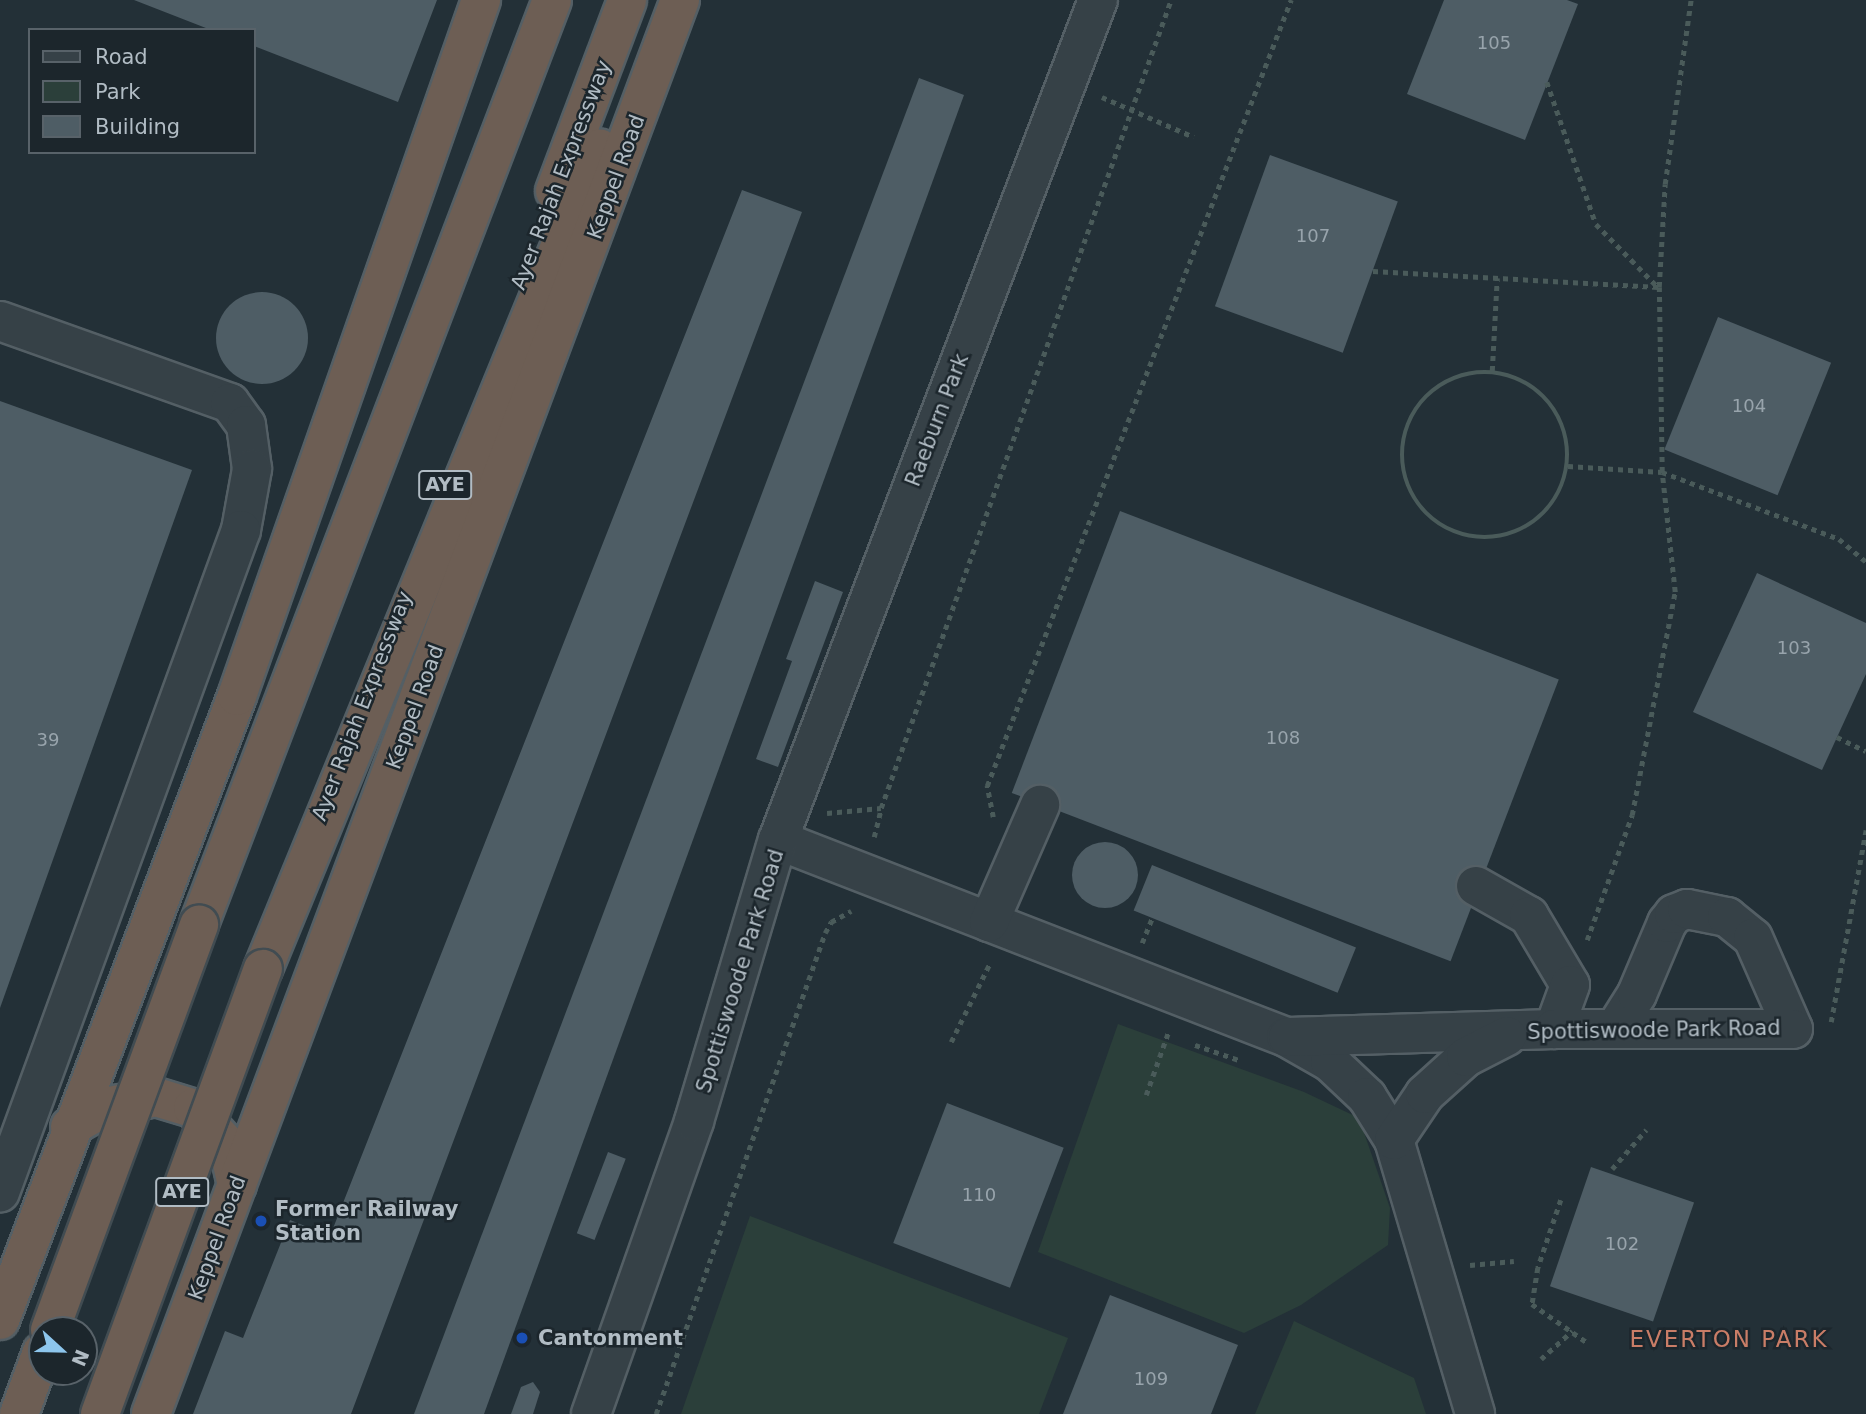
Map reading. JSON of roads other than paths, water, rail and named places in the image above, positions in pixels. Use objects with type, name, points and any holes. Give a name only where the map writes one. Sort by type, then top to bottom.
[{"type":"highway","points":[[55,1316],[204,911],[552,0]]},
{"type":"highway","name":"Ayer Rajah Expressway","points":[[100,1414],[263,969],[627,0]]},
{"type":"highway","points":[[263,969],[661,0]]},
{"type":"highway","name":"Keppel Road","points":[[151,1414],[680,0]]},
{"type":"highway","points":[[0,1320],[70,1127],[237,696],[263,552],[463,3]]},
{"type":"highway","points":[[70,1127],[105,1107],[156,1097],[193,1108],[228,1146],[237,1185]]},
{"type":"highway","points":[[19,1414],[29,1386]]},
{"type":"street","name":"Raeburn Park","points":[[782,829],[1098,0]]},
{"type":"street","points":[[0,321],[230,402],[246,425],[252,469],[241,530],[0,1192]]},
{"type":"street","points":[[989,922],[1040,805]]},
{"type":"street","name":"Spottiswoode Park Road","points":[[591,1414],[694,1121],[782,829],[989,922],[1280,1035],[1330,1062],[1367,1097],[1394,1140],[1475,1414]]},
{"type":"street","points":[[1476,886],[1530,916],[1570,985],[1554,1029]]},
{"type":"street","name":"Spottiswoode Park Road","points":[[1280,1035],[1515,1032],[1554,1029],[1615,1029],[1811,1029],[1753,938],[1727,917],[1687,909],[1674,914],[1667,923],[1637,994],[1615,1029]]},
{"type":"street","name":"Spottiswoode Park Road","points":[[1394,1140],[1435,1085],[1466,1057],[1515,1032]]},
{"type":"place","name":"Former Railway Station","points":[[261,1221]]},
{"type":"place","name":"Cantonment","points":[[522,1338]]},
{"type":"district","name":"EVERTON PARK","points":[[1729,1339]]}]
